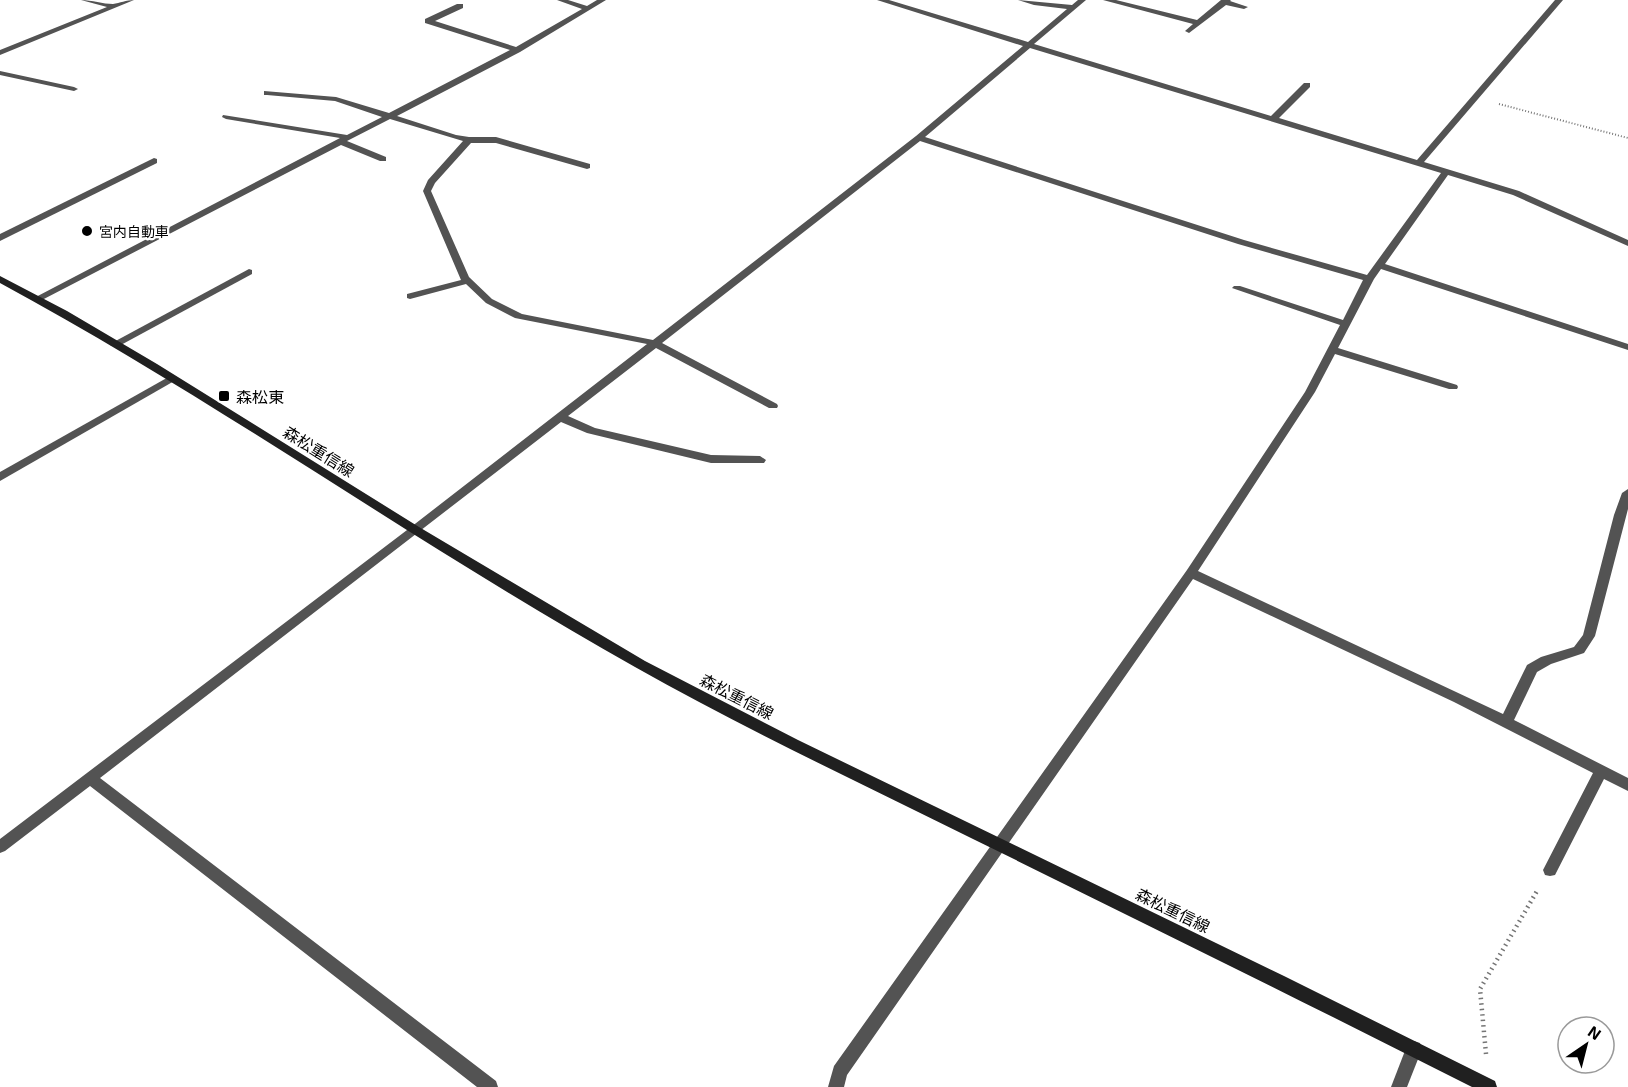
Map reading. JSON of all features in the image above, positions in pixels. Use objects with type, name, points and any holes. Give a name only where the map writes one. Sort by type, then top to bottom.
[{"type":"main road","name":"森松重信線","points":[[0,279],[172,378],[415,530],[640,664],[793,744],[999,843],[1489,1087]]},
{"type":"street","points":[[85,0],[114,6]]},
{"type":"street","points":[[0,53],[130,0]]},
{"type":"street","points":[[561,0],[586,9]]},
{"type":"street","points":[[37,299],[517,50],[602,0]]},
{"type":"street","points":[[1022,0],[1074,7]]},
{"type":"street","points":[[0,847],[415,530],[919,138],[1082,0]]},
{"type":"street","points":[[1107,0],[1199,23]]},
{"type":"street","points":[[1420,162],[1559,0]]},
{"type":"street","points":[[886,1],[1516,193],[1628,243]]},
{"type":"street","points":[[1190,31],[1226,1],[1244,7]]},
{"type":"street","points":[[460,6],[428,21],[517,50]]},
{"type":"street","points":[[0,73],[74,89]]},
{"type":"street","points":[[1273,118],[1307,85]]},
{"type":"street","points":[[267,93],[336,99],[416,126],[470,140],[496,140],[587,166]]},
{"type":"street","points":[[226,117],[343,139],[383,159]]},
{"type":"street","points":[[919,138],[1241,242],[1369,279]]},
{"type":"street","points":[[470,140],[430,182],[427,191],[468,280],[489,301],[519,316],[656,343],[773,406]]},
{"type":"street","points":[[0,238],[154,161]]},
{"type":"street","points":[[836,1087],[840,1072],[1191,573],[1310,392],[1369,279],[1447,171]]},
{"type":"street","points":[[1379,265],[1628,347]]},
{"type":"street","points":[[115,344],[249,272]]},
{"type":"street","points":[[410,296],[468,280]]},
{"type":"street","points":[[1237,288],[1346,324]]},
{"type":"street","points":[[1333,350],[1453,387]]},
{"type":"street","points":[[0,477],[172,378]]},
{"type":"street","points":[[560,417],[591,431],[711,459],[760,460]]},
{"type":"street","points":[[1506,722],[1532,669],[1546,660],[1579,650],[1589,636],[1620,514],[1628,494]]},
{"type":"street","points":[[1191,573],[1506,722],[1628,785]]},
{"type":"street","points":[[1550,870],[1601,771]]},
{"type":"street","points":[[90,778],[490,1087]]},
{"type":"street","points":[[1399,1087],[1414,1049]]},
{"type":"path","points":[[1475,98],[1628,138]]},
{"type":"path","points":[[1489,1087],[1480,989],[1550,870]]},
{"type":"place","name":"宮内自動車","points":[[87,231]]},
{"type":"place","name":"森松東","points":[[224,396]]}]
